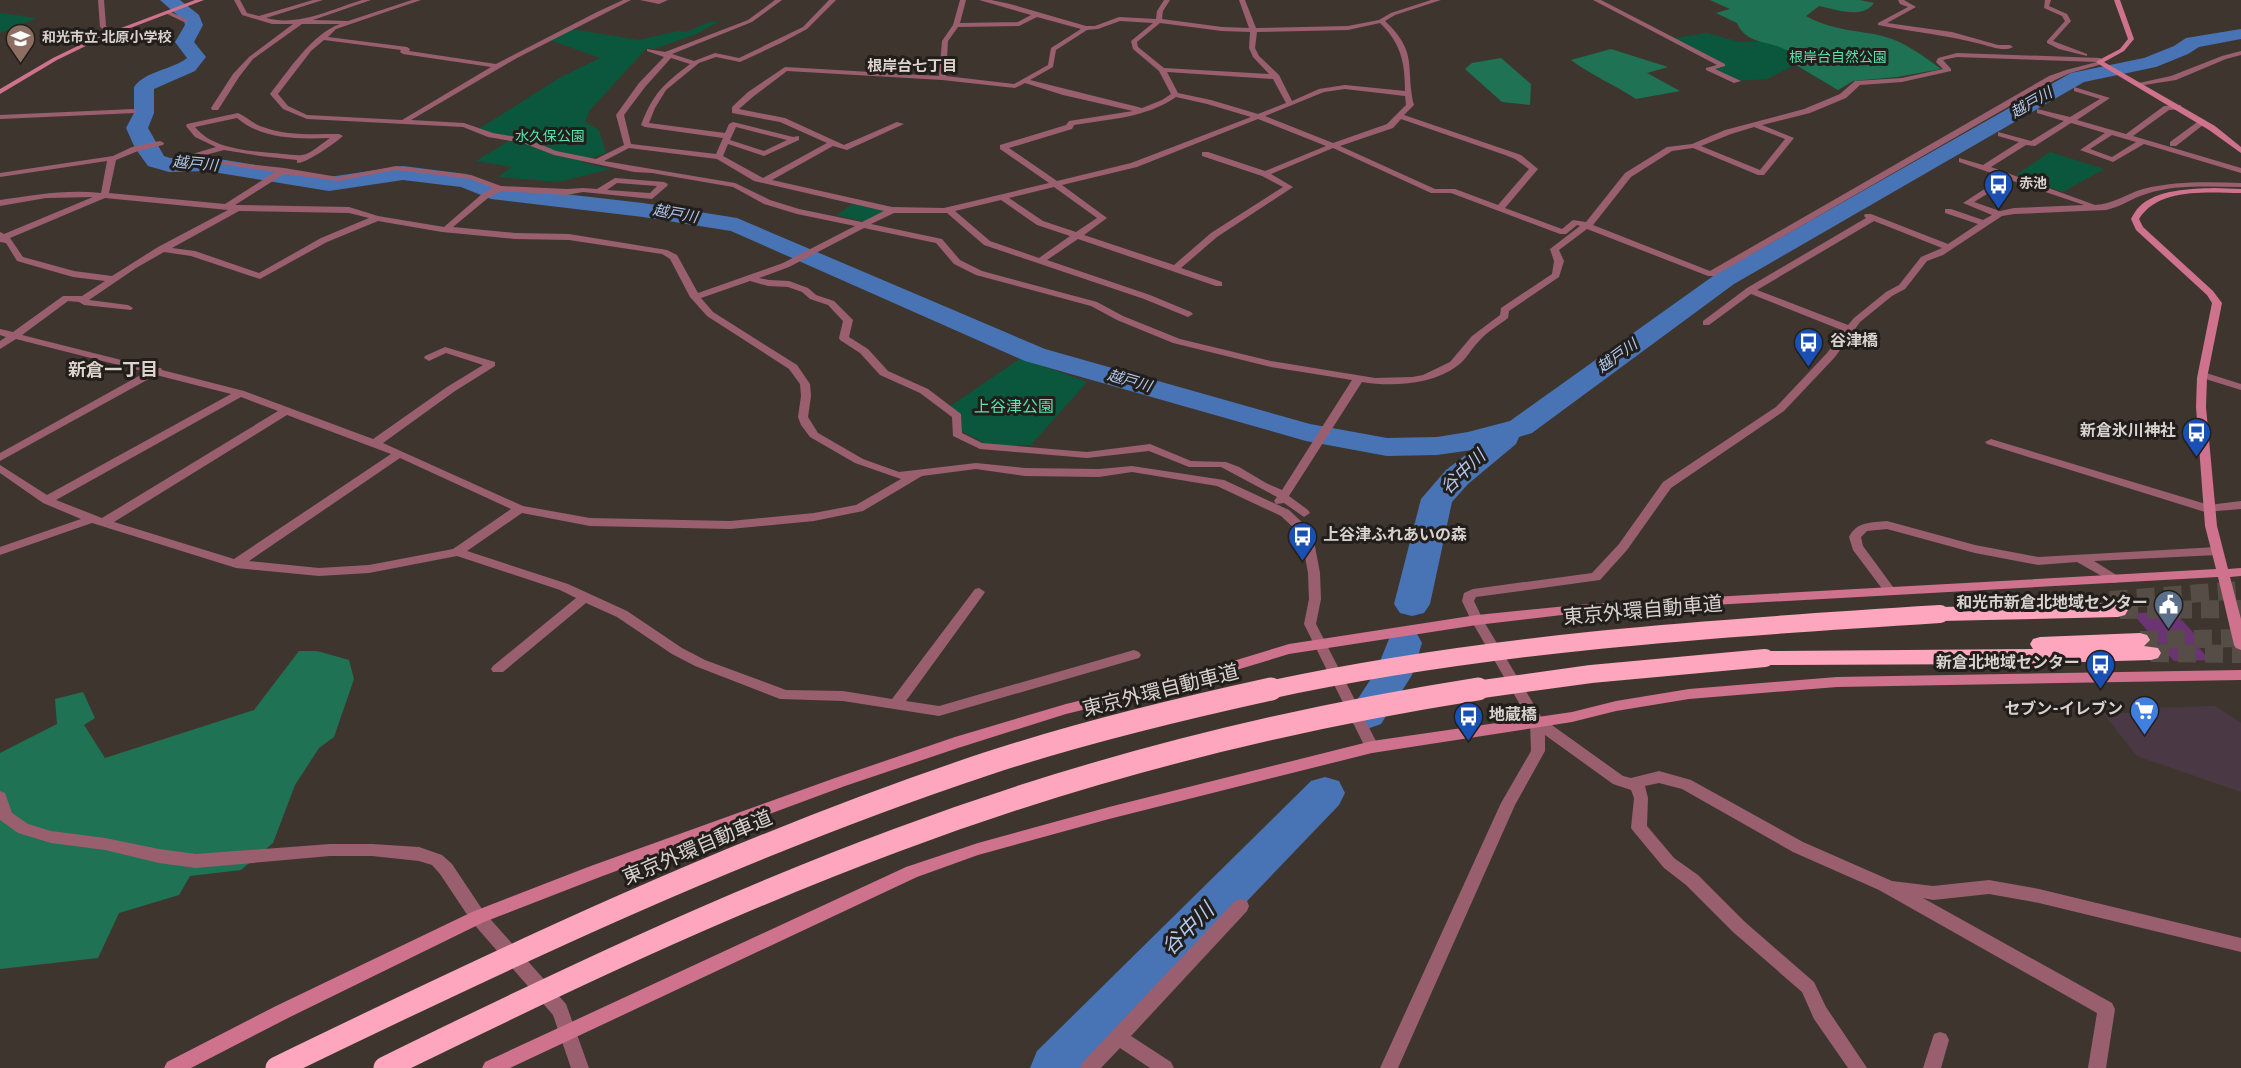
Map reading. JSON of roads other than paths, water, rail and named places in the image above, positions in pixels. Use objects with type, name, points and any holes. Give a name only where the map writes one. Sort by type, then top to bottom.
[{"type":"highway","name":"東京外環自動車道","points":[[277,1068],[577,926],[728,861],[946,778],[1045,747],[1227,700],[1419,662],[1608,638],[1940,614],[2114,605]]},
{"type":"highway","points":[[385,1068],[606,963],[750,899],[873,849],[963,816],[1060,785],[1252,734],[1399,703],[1535,681],[1766,658],[2012,657],[2145,646]]},
{"type":"street","points":[[101,0],[103,27],[111,32]]},
{"type":"street","points":[[0,92],[55,59],[111,32],[201,0]]},
{"type":"street","points":[[237,0],[244,14],[272,22],[352,22]]},
{"type":"street","points":[[260,19],[320,0]]},
{"type":"street","points":[[216,108],[236,76],[251,58],[300,22],[368,0]]},
{"type":"street","points":[[418,0],[334,28],[321,38],[274,94],[282,106],[300,116],[312,118],[464,125],[491,135],[525,141],[554,153],[634,170],[735,185],[767,202],[939,241],[957,262],[979,273],[1094,304],[1120,318],[1177,341],[1271,364],[1375,381],[1412,380],[1426,377],[1454,364],[1476,338],[1505,316],[1504,310],[1556,275],[1559,261],[1554,249],[1602,210],[1628,175],[1670,149],[1694,146],[1728,132],[1807,111],[1843,96],[1858,83],[1902,80],[1949,70],[1939,62],[1940,59],[1957,55],[2102,63]]},
{"type":"street","points":[[405,121],[498,66],[565,32],[575,23],[628,0]]},
{"type":"street","points":[[643,0],[659,2],[664,0]]},
{"type":"street","points":[[628,146],[620,115],[667,55],[750,21],[779,0]]},
{"type":"street","points":[[808,132],[764,154],[727,139],[645,125],[651,108],[663,88],[695,63],[715,55],[740,60],[805,28],[833,0]]},
{"type":"street","points":[[942,78],[945,41],[956,25],[963,0]]},
{"type":"street","points":[[982,0],[1086,28],[1096,28],[1119,19],[1255,30],[1348,28],[1381,21],[1393,14],[1438,0]]},
{"type":"street","points":[[1167,0],[1160,11],[1159,21],[1134,41],[1135,48],[1162,70],[1175,95]]},
{"type":"street","points":[[1242,0],[1255,30],[1252,48],[1256,57],[1276,77],[1290,104]]},
{"type":"street","points":[[1596,0],[1723,65],[1708,69],[1737,81]]},
{"type":"street","points":[[1901,0],[1902,3],[1913,7],[1880,24],[1952,34],[1998,47],[2010,47]]},
{"type":"street","points":[[2048,0],[2046,7],[2067,16],[2067,21],[2049,42],[2102,63],[2203,122],[2240,149]]},
{"type":"street","points":[[1040,261],[1103,218],[1003,147],[1069,127],[1072,123],[1143,111],[1164,104],[1175,95],[1209,101],[1255,116],[1332,146],[1434,191],[1452,190],[1563,232],[1576,222],[1711,274],[2052,78],[2068,71],[2102,63],[2122,51],[2131,39],[2117,0]]},
{"type":"street","points":[[170,11],[186,21]]},
{"type":"street","points":[[956,25],[1019,24],[1036,15]]},
{"type":"street","points":[[1265,174],[1332,146],[1390,126],[1410,105],[1403,46],[1397,35],[1381,21]]},
{"type":"street","points":[[900,124],[844,148],[782,120],[735,110],[751,94],[785,69],[942,78],[1015,86],[1051,66],[1053,49],[1086,28]]},
{"type":"street","points":[[321,38],[407,49],[403,52],[498,66]]},
{"type":"street","points":[[649,50],[695,63]]},
{"type":"street","points":[[2138,84],[2173,78],[2224,57],[2241,53]]},
{"type":"street","points":[[1162,70],[1276,77]]},
{"type":"street","points":[[1026,81],[1143,111]]},
{"type":"street","points":[[597,162],[628,146],[719,157],[764,181],[892,210],[949,210],[1134,165],[1330,87],[1407,94]]},
{"type":"street","points":[[2001,134],[2032,144],[2106,98],[2078,89]]},
{"type":"street","points":[[2127,137],[2167,108],[2178,107]]},
{"type":"street","points":[[0,117],[133,111]]},
{"type":"street","points":[[2040,111],[2241,171]]},
{"type":"street","points":[[0,346],[66,298],[84,299],[161,249],[232,207],[271,178],[306,158],[339,136],[304,136],[273,132],[253,125],[238,114],[190,126],[191,130],[206,141],[222,148],[306,158]]},
{"type":"street","points":[[1399,116],[1518,157],[1534,169],[1499,209]]},
{"type":"street","points":[[2173,144],[2203,122]]},
{"type":"street","points":[[719,157],[733,124],[793,139]]},
{"type":"street","points":[[1694,146],[1761,173],[1790,138],[1754,125]]},
{"type":"street","points":[[2111,132],[2084,150],[2113,160],[2142,142]]},
{"type":"street","points":[[1984,168],[2026,141]]},
{"type":"street","points":[[0,175],[112,158],[158,143]]},
{"type":"street","points":[[764,181],[833,143]]},
{"type":"street","points":[[222,148],[176,160],[208,160],[338,179],[396,168],[471,177],[498,189],[652,196],[664,184],[615,180],[598,192]]},
{"type":"street","points":[[1175,269],[1214,235],[1289,186],[1265,174],[1205,154]]},
{"type":"street","points":[[105,195],[112,158]]},
{"type":"street","points":[[1962,160],[2100,208]]},
{"type":"street","points":[[1999,214],[1967,202],[2010,177]]},
{"type":"street","points":[[2097,1068],[2106,1009],[1885,885],[1798,847],[1686,784],[1659,777],[1637,783],[1618,780],[1605,773],[1537,722],[1477,620],[1468,596],[1473,593],[1596,577],[1623,547],[1667,485],[1780,409],[1831,355],[1849,329],[1888,294],[1902,287],[1924,259],[1949,247],[1999,214],[2014,211],[2115,206],[2138,193],[2164,187],[2241,185]]},
{"type":"street","points":[[446,229],[485,196],[498,189]]},
{"type":"street","points":[[2241,191],[2191,192],[2158,198],[2144,206],[2135,219],[2139,228],[2210,293],[2217,303],[2203,375],[2201,407],[2209,509],[2217,551],[2241,645]]},
{"type":"street","points":[[0,203],[46,195],[80,193],[232,207],[349,210],[376,218],[446,229],[515,236],[568,237],[652,249],[674,257],[695,297],[710,314],[793,367],[805,384],[803,417],[814,435],[859,461],[898,476],[976,466],[1025,472],[1099,473],[1132,469],[1220,483],[1276,507],[1293,519],[1308,541],[1314,573],[1315,599],[1310,624],[1372,747]]},
{"type":"street","points":[[105,195],[2,237],[20,259],[73,274],[116,279]]},
{"type":"street","points":[[1002,197],[1040,224],[1219,284]]},
{"type":"street","points":[[695,297],[797,259],[892,210]]},
{"type":"street","points":[[949,210],[987,243],[1188,314]]},
{"type":"street","points":[[1948,211],[1985,224]]},
{"type":"street","points":[[1706,323],[1750,290],[1868,216],[1949,247]]},
{"type":"street","points":[[161,249],[192,253],[260,276],[324,240],[376,218]]},
{"type":"street","points":[[751,278],[768,283],[789,284],[806,290],[813,297],[831,303],[848,320],[844,338],[864,351],[884,373],[924,392],[957,416],[957,434],[980,446],[1087,455],[1150,447],[1189,464],[1222,464],[1283,496],[1304,513]]},
{"type":"street","points":[[1750,290],[1849,329]]},
{"type":"street","points":[[84,299],[84,303],[128,308]]},
{"type":"street","points":[[0,332],[157,370],[240,393],[399,453],[520,508],[590,522],[740,524],[814,517],[859,508],[922,472]]},
{"type":"street","points":[[374,444],[451,389],[491,364],[445,350],[429,358]]},
{"type":"street","points":[[0,458],[157,370]]},
{"type":"street","points":[[2203,375],[2241,387]]},
{"type":"street","points":[[1276,507],[1359,378]]},
{"type":"street","points":[[47,500],[240,393]]},
{"type":"street","points":[[105,522],[287,410]]},
{"type":"street","points":[[1991,442],[2209,509],[2241,505]]},
{"type":"street","points":[[236,564],[399,453]]},
{"type":"street","points":[[0,468],[47,500],[92,519],[236,564],[319,572],[369,569],[457,552],[520,508]]},
{"type":"street","points":[[0,551],[92,519]]},
{"type":"street","points":[[1890,591],[1857,546],[1858,531],[1864,527],[1887,525],[1975,549],[2038,561],[2217,551]]},
{"type":"street","points":[[457,552],[526,574],[585,597],[622,614],[677,651],[700,663],[785,695],[843,696],[939,711],[1134,655]]},
{"type":"street","points":[[2079,558],[2114,579]]},
{"type":"street","points":[[173,1068],[292,1006],[478,917],[840,782],[956,743],[1066,709],[1197,677],[1289,648],[1477,620],[1587,608],[2241,572]]},
{"type":"street","points":[[896,704],[979,592]]},
{"type":"street","points":[[498,669],[585,597]]},
{"type":"street","points":[[491,1068],[845,903],[945,861],[978,849],[1109,813],[1372,747],[1537,722],[1689,694],[1837,682],[2241,675]]},
{"type":"street","points":[[1389,1068],[1508,802],[1538,751],[1537,722]]},
{"type":"street","points":[[1637,783],[1641,798],[1638,828],[1669,862],[1692,880],[1739,927],[1808,987],[1820,1013],[1858,1068]]},
{"type":"street","points":[[0,797],[6,816],[23,829],[51,837],[105,844],[168,857],[196,861],[330,850],[372,850],[419,854],[436,860],[447,869],[478,917],[560,1010],[580,1068]]},
{"type":"street","points":[[1885,885],[1933,893],[1989,887],[2039,896],[2241,945]]},
{"type":"street","points":[[1089,1068],[1241,906]]},
{"type":"street","points":[[1118,1037],[1165,1068]]},
{"type":"street","points":[[1932,1068],[1940,1040]]},
{"type":"waterway","name":"越戸川","points":[[169,0],[193,19],[194,25],[185,42],[188,49],[197,57],[188,67],[144,87],[144,113],[137,128],[146,148],[156,161],[169,165],[207,164],[329,184],[403,173],[466,181],[491,192],[643,210],[737,225],[1035,355],[1306,432],[1387,447],[1437,446],[1470,441],[1521,427],[1725,279],[2078,77],[2149,63],[2181,50],[2193,42],[2241,34]]},
{"type":"waterway","name":"谷中川","points":[[1412,604],[1437,499],[1457,477],[1505,438]]},
{"type":"waterway","name":"谷中川","points":[[1367,714],[1393,675],[1404,643]]},
{"type":"waterway","name":"谷中川","points":[[1054,1068],[1325,793]]},
{"type":"tunnel","points":[[2110,600],[2241,590]]},
{"type":"tunnel","points":[[2120,610],[2241,609]]},
{"type":"tunnel","points":[[2140,640],[2241,638]]},
{"type":"tunnel","points":[[2151,653],[2241,654]]},
{"type":"place","name":"和光市立 北原小学校","points":[[21,64]]},
{"type":"place","name":"赤池","points":[[1998,210]]},
{"type":"place","name":"谷津橋","points":[[1809,368]]},
{"type":"place","name":"新倉氷川神社","points":[[2197,458]]},
{"type":"place","name":"上谷津ふれあいの森","points":[[1302,562]]},
{"type":"place","name":"和光市新倉北地域センター","points":[[2169,630]]},
{"type":"place","name":"新倉北地域センター","points":[[2101,690]]},
{"type":"place","name":"セブン-イレブン","points":[[2144,736]]},
{"type":"place","name":"地蔵橋","points":[[1468,742]]},
{"type":"district","name":"根岸台七丁目","points":[[912,67]]},
{"type":"district","name":"新倉一丁目","points":[[113,371]]},
{"type":"park label","name":"根岸台自然公園","points":[[1838,58]]},
{"type":"park label","name":"水久保公園","points":[[550,137]]},
{"type":"park label","name":"上谷津公園","points":[[1014,408]]}]
